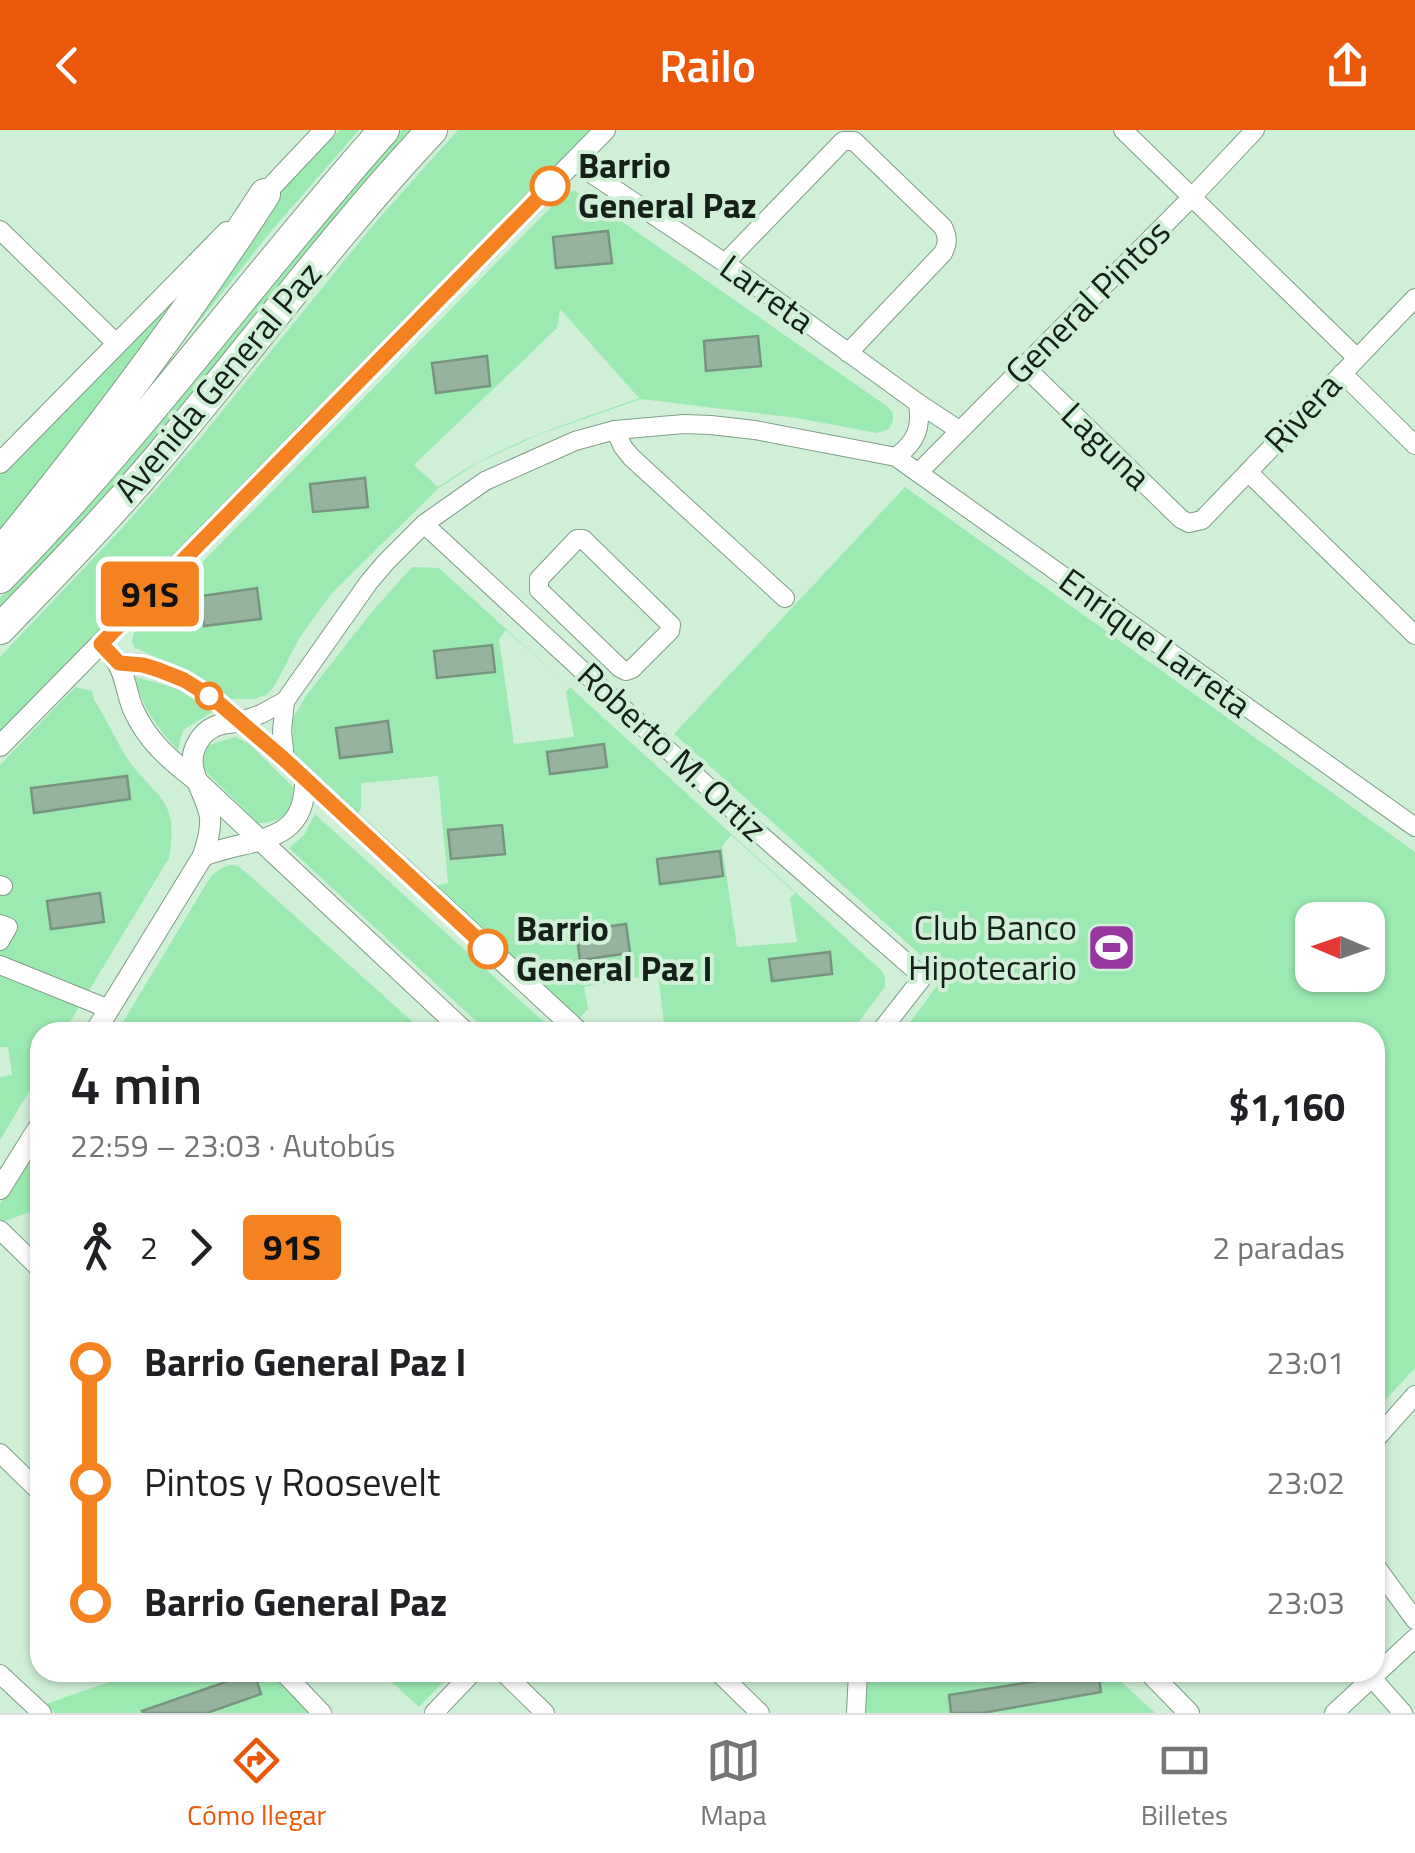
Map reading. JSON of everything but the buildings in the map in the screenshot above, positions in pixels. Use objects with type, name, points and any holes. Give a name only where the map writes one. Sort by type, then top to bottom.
[{"type":"highway","name":"Avenida General Paz","points":[[0,578],[155,407],[329,191],[384,130]]},
{"type":"highway","name":"Avenida General Paz","points":[[0,629],[141,478],[309,271],[432,130]]},
{"type":"highway","points":[[0,554],[72,466],[265,194]]},
{"type":"street","points":[[0,463],[326,130]]},
{"type":"street","points":[[0,746],[605,130]]},
{"type":"street","points":[[1123,130],[1356,357]]},
{"type":"street","name":"General Pintos","points":[[919,472],[1255,130]]},
{"type":"street","points":[[725,263],[843,142],[854,140],[944,227],[948,236],[943,253],[848,353]]},
{"type":"street","name":"Larreta","points":[[574,162],[725,263],[959,430]]},
{"type":"street","points":[[0,230],[117,344]]},
{"type":"street","name":"Rivera","points":[[1189,523],[1202,520],[1415,298]]},
{"type":"street","name":"Laguna","points":[[1025,367],[1180,519],[1189,523]]},
{"type":"street","points":[[1342,373],[1415,445]]},
{"type":"street","points":[[101,1022],[208,842],[210,816],[192,766],[192,755],[202,736],[218,724],[261,714],[285,700],[369,582],[424,524],[485,481],[574,441],[616,430],[712,425],[896,457],[917,436],[918,403]]},
{"type":"street","points":[[616,430],[632,457],[785,598]]},
{"type":"street","name":"Enrique Larreta","points":[[896,457],[1415,828]]},
{"type":"street","points":[[1248,472],[1415,634]]},
{"type":"street","name":"Roberto M. Ortiz","points":[[424,524],[747,823],[922,978],[888,1022]]},
{"type":"street","points":[[583,538],[671,625],[670,632],[626,671],[581,630],[537,586],[577,539],[583,538]]},
{"type":"street","points":[[560,649],[581,630]]},
{"type":"street","points":[[101,644],[119,663],[125,689],[144,730],[166,757],[197,781],[455,1022]]},
{"type":"street","points":[[119,663],[143,665],[184,680],[213,698],[568,1022]]},
{"type":"street","points":[[285,700],[285,760]]},
{"type":"street","points":[[203,856],[276,836],[290,826],[305,797],[305,780]]},
{"type":"street","points":[[0,924],[8,927],[0,941]]},
{"type":"street","points":[[0,965],[109,1009]]},
{"type":"street","points":[[0,1189],[30,1140]]},
{"type":"street","points":[[0,1230],[30,1260]]},
{"type":"street","points":[[1385,1429],[1415,1395]]},
{"type":"street","points":[[0,1453],[30,1482]]},
{"type":"street","points":[[1385,1578],[1415,1620]]},
{"type":"street","points":[[1385,1666],[1415,1638]]},
{"type":"street","points":[[0,1674],[42,1713]]},
{"type":"street","points":[[292,1682],[322,1713]]},
{"type":"street","points":[[434,1713],[463,1682]]},
{"type":"street","points":[[513,1682],[545,1713]]},
{"type":"street","points":[[728,1682],[760,1713]]},
{"type":"street","points":[[856,1713],[858,1682]]},
{"type":"street","points":[[1159,1682],[1189,1713]]},
{"type":"street","points":[[1334,1713],[1368,1682]]},
{"type":"street","points":[[1376,1682],[1403,1713]]},
{"type":"green space","points":[[340,130],[359,130],[272,230],[163,367],[276,195]]},
{"type":"green space","points":[[402,130],[415,130],[148,450],[0,611],[0,598],[116,475]]},
{"type":"green space","points":[[458,130],[592,130],[0,734],[0,657],[126,524],[375,223]]},
{"type":"green space","points":[[575,191],[594,202],[888,407],[893,413],[889,429],[877,433],[797,418],[641,399],[538,435],[479,462],[439,488],[331,594],[266,695],[231,699],[182,668],[135,648],[134,632],[567,192]],"holes":[[[607,231],[611,262],[556,268],[553,237]],[[560,309],[639,398],[485,458],[438,487],[414,465],[557,328]],[[757,337],[760,366],[706,371]],[[486,356],[490,386],[436,392],[433,363]],[[364,479],[367,507],[313,512],[311,484]],[[257,589],[260,619],[205,626],[201,596]]]},
{"type":"green space","points":[[198,273],[0,537],[0,475]]},
{"type":"green space","name":"Club Banco Hipotecario","points":[[905,487],[1415,852],[1415,1368],[1385,1400],[1385,1022],[910,1022],[944,976],[674,734]]},
{"type":"green space","points":[[412,567],[439,568],[561,679],[506,630],[499,639],[514,744],[574,737],[566,692],[570,687],[882,971],[885,987],[859,1022],[664,1022],[658,974],[584,987],[588,1009],[577,1022],[293,758],[293,718],[306,696]],"holes":[[[491,645],[494,672],[437,677],[435,651]],[[388,722],[392,752],[340,758],[336,728]],[[604,745],[607,767],[550,774],[547,752]],[[438,776],[448,883],[432,886],[357,816],[361,808],[361,783]],[[501,825],[504,853],[451,859],[448,830]],[[731,835],[795,893],[790,898],[797,942],[737,947],[722,846]],[[720,851],[723,876],[657,859]],[[625,924],[630,953],[580,960],[576,931]],[[829,952],[832,974],[772,981],[770,959]]]},
{"type":"green space","points":[[135,677],[176,688],[212,712],[183,730],[178,750],[151,716]]},
{"type":"green space","points":[[75,687],[92,691],[125,755],[168,809],[169,858],[70,1022],[30,1022],[30,1090],[0,1140],[0,1077],[12,1075],[8,1047],[0,1047],[0,765]],"holes":[[[127,776],[129,799],[34,812],[32,788]],[[100,893],[103,922],[51,929],[47,901]]]},
{"type":"green space","points":[[235,737],[248,743],[293,787],[289,810],[280,818],[258,823],[205,771],[202,758],[209,745]]},
{"type":"green space","points":[[315,814],[544,1022],[477,1022],[289,848],[304,835]]},
{"type":"green space","points":[[238,866],[413,1022],[123,1022],[211,876],[221,868]]},
{"type":"green space","points":[[28,1157],[30,1212],[0,1223],[0,1204]]},
{"type":"green space","points":[[109,1682],[285,1682],[314,1713],[55,1713],[46,1704]]},
{"type":"green space","points":[[392,1682],[443,1682],[419,1707]]},
{"type":"green space","points":[[862,1682],[1034,1682],[949,1695],[951,1713],[860,1713]]},
{"type":"green space","points":[[1100,1682],[1122,1682],[1155,1713],[982,1713],[1101,1692]]},
{"type":"bus line","name":"91S","points":[[488,949],[213,698],[159,670],[119,663],[101,644],[550,186]]},
{"type":"place","name":"Barrio General Paz","points":[[550,186]]},
{"type":"place","name":"Club Banco Hipotecario","points":[[1112,948]]},
{"type":"place","name":"Barrio General Paz I","points":[[488,949]]}]
